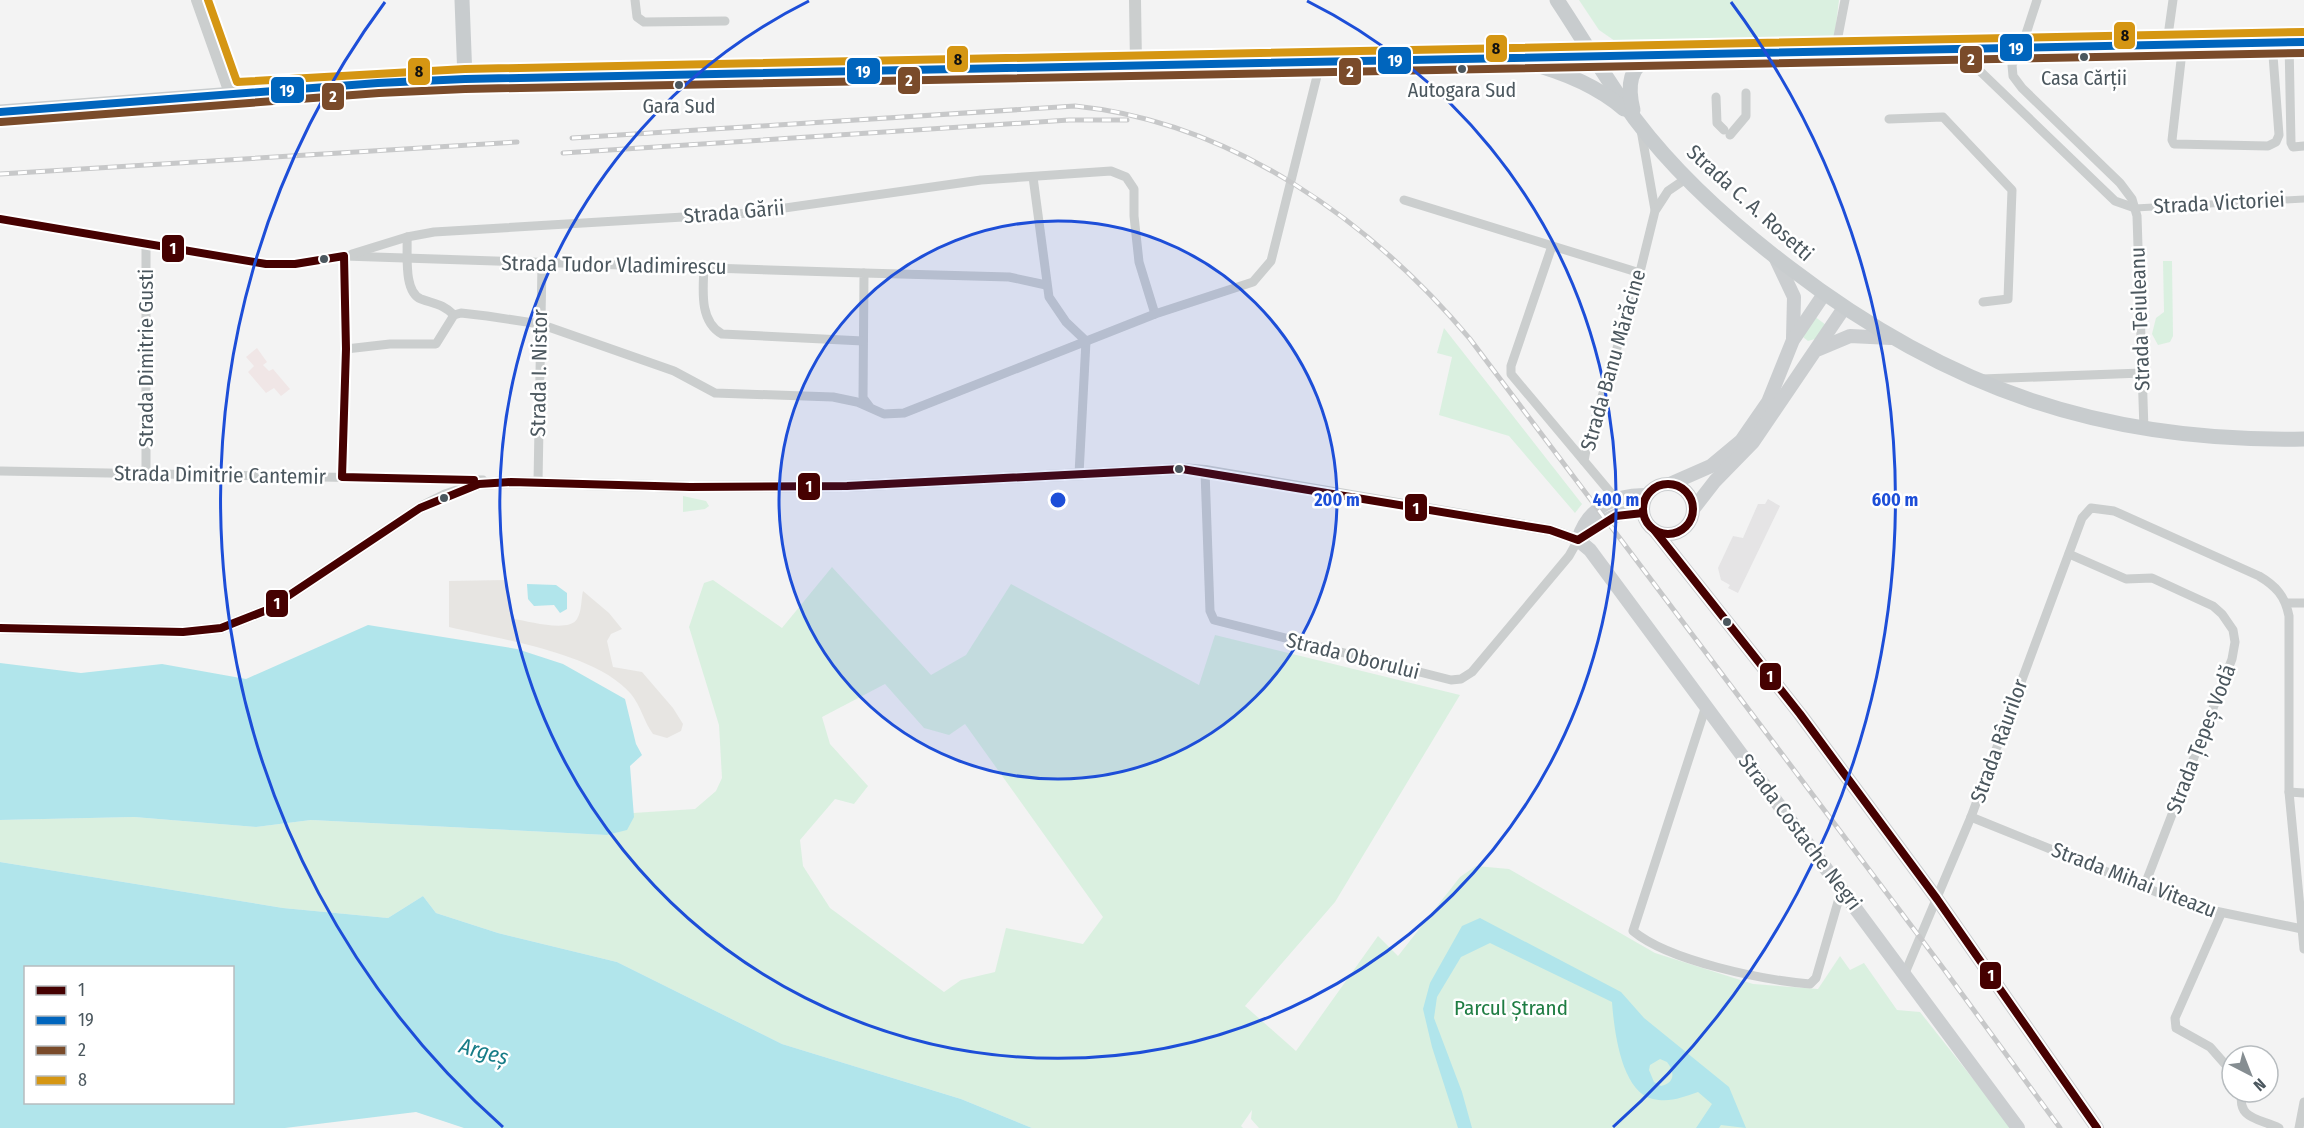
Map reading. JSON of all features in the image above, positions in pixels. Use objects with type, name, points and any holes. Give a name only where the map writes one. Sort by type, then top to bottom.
[{"type":"main road","points":[[462,0],[465,79]]},
{"type":"main road","name":"Strada C. A. Rosetti","points":[[1557,0],[1637,121],[1687,178],[1775,257],[1844,309],[1891,338],[1975,381],[2069,413],[2144,430],[2212,438],[2304,440]]},
{"type":"main road","points":[[0,112],[230,93],[465,79],[616,78],[1593,54],[1835,52],[2022,46],[2296,42]]},
{"type":"main road","points":[[1637,121],[1631,102],[1630,77],[1637,65],[1656,54]]},
{"type":"main road","points":[[1498,57],[1543,67],[1566,75],[1604,94],[1637,121]]},
{"type":"main road","points":[[1775,257],[1789,280],[1794,297],[1793,340]]},
{"type":"main road","points":[[1578,540],[1581,527],[1591,515],[1615,498],[1647,495],[1657,487],[1670,484],[1711,466],[1741,441],[1768,402],[1793,340],[1824,294]]},
{"type":"main road","points":[[1655,531],[1671,534],[1679,532],[1690,522],[1694,508],[1714,481],[1753,442],[1844,309]]},
{"type":"main road","points":[[1817,350],[1850,336],[1891,338]]},
{"type":"main road","points":[[1670,484],[1684,489],[1689,494],[1694,508]]},
{"type":"main road","points":[[1647,495],[1643,513],[1650,526],[1800,714],[1937,899],[2097,1128]]},
{"type":"main road","points":[[1578,540],[1614,515],[1630,511],[1643,513]]},
{"type":"main road","points":[[1679,532],[1679,562]]},
{"type":"main road","name":"Strada Costache Negri","points":[[1578,540],[1590,550],[2018,1128]]},
{"type":"street","points":[[197,0],[230,93]]},
{"type":"street","points":[[635,0],[637,17],[644,22],[725,21]]},
{"type":"street","points":[[1135,0],[1136,64]]},
{"type":"street","points":[[1835,52],[1845,0]]},
{"type":"street","points":[[2037,0],[2022,46],[2012,65],[2017,83],[2120,183],[2135,208]]},
{"type":"street","points":[[2167,43],[2173,0]]},
{"type":"street","points":[[2183,43],[2172,140],[2174,144],[2268,146],[2276,142],[2278,135],[2272,42]]},
{"type":"street","points":[[2296,42],[2291,143],[2293,147],[2304,146]]},
{"type":"street","points":[[1957,49],[2115,201],[2135,208]]},
{"type":"street","points":[[407,237],[410,287],[415,295],[440,303],[454,315],[478,315],[540,324],[678,373],[715,393],[833,397],[856,402],[884,414],[904,413],[1155,314],[1253,282],[1263,274],[1270,261],[1320,60]]},
{"type":"street","points":[[1716,97],[1717,123],[1727,132],[1746,116],[1746,93]]},
{"type":"street","points":[[1889,118],[1943,117],[2012,190],[2008,299],[1983,302]]},
{"type":"street","name":"Strada Banu Mărăcine","points":[[1637,121],[1655,211]]},
{"type":"street","name":"Strada Gării","points":[[344,256],[407,237],[501,226],[750,213],[981,180],[1111,171],[1126,177],[1134,189],[1134,216],[1139,262],[1155,314]]},
{"type":"street","points":[[1033,177],[1049,297],[1057,310],[1086,341],[1079,474]]},
{"type":"street","name":"Strada Banu Mărăcine","points":[[1615,498],[1584,461],[1640,273],[1655,211],[1668,191],[1687,178]]},
{"type":"street","name":"Strada Victoriei","points":[[2135,208],[2304,199]]},
{"type":"street","points":[[1404,200],[1640,273]]},
{"type":"street","name":"Strada Teiuleanu","points":[[2135,208],[2144,430]]},
{"type":"street","name":"Strada Tudor Vladimirescu","points":[[0,219],[266,264],[295,264],[344,256],[1009,277],[1046,285]]},
{"type":"street","name":"Strada Dimitrie Gusti","points":[[146,244],[146,472]]},
{"type":"street","points":[[1552,246],[1511,366],[1511,374],[1584,461]]},
{"type":"street","points":[[342,477],[346,349],[344,256]]},
{"type":"street","name":"Strada I. Nistor","points":[[538,482],[542,264]]},
{"type":"street","points":[[704,267],[703,302],[709,324],[722,334],[863,341]]},
{"type":"street","points":[[864,273],[864,398],[871,408]]},
{"type":"street","points":[[346,349],[390,344],[436,344],[454,315]]},
{"type":"street","points":[[1975,381],[1999,377],[2142,373]]},
{"type":"street","name":"Strada Dimitrie Cantemir","points":[[0,471],[146,472],[511,482]]},
{"type":"street","points":[[0,628],[183,632],[221,628],[267,610],[396,523],[444,496],[479,484],[511,482],[690,487],[847,486],[970,482],[1079,474],[1205,471],[1550,530],[1578,540]]},
{"type":"street","name":"Strada Oborului","points":[[1205,471],[1210,611],[1214,620],[1451,680],[1461,679],[1472,672],[1569,556],[1578,540]]},
{"type":"street","name":"Strada Râurilor","points":[[1905,973],[1971,816],[2082,519],[2091,508],[2114,511],[2259,576],[2279,591],[2286,603]]},
{"type":"street","name":"Strada Țepeș Vodă","points":[[2069,554],[2126,579],[2152,578],[2213,606],[2233,630],[2235,642],[2232,659],[2144,887]]},
{"type":"street","points":[[2304,603],[2286,603],[2289,616],[2289,792],[2304,949]]},
{"type":"street","points":[[1706,706],[1632,931],[1657,947],[1723,968],[1780,981],[1810,984],[1816,978],[1842,888]]},
{"type":"street","points":[[2289,792],[2304,794]]},
{"type":"street","name":"Strada Mihai Viteazu","points":[[1971,816],[2191,906],[2302,929]]},
{"type":"street","points":[[2220,1058],[2210,1047],[2176,1028],[2175,1018],[2221,914]]},
{"type":"street","points":[[2299,1128],[2304,1102]]},
{"type":"street","points":[[2239,1104],[2244,1113],[2279,1128]]},
{"type":"shaded area","points":[[257,348],[267,362],[263,365],[269,371],[273,369],[290,389],[281,396],[274,388],[266,393],[248,372],[254,366],[246,357]]},
{"type":"shaded area","points":[[1768,499],[1780,506],[1738,593],[1728,588],[1730,585],[1721,580],[1718,568],[1733,536],[1743,538],[1758,504],[1765,504]]},
{"type":"green space","points":[[1579,0],[1839,0],[1834,41],[1615,41],[1599,30]]},
{"type":"green space","points":[[2163,261],[2172,261],[2173,336],[2170,342],[2158,345],[2152,334],[2156,318],[2164,312]]},
{"type":"green space","points":[[1814,316],[1826,325],[1815,339],[1808,341],[1803,337]]},
{"type":"green space","points":[[1444,328],[1582,504],[1575,513],[1509,436],[1439,415],[1452,357],[1437,353]]},
{"type":"green space","points":[[683,496],[706,501],[709,506],[705,509],[683,512]]},
{"type":"green space","name":"Parcul Ștrand","points":[[832,567],[931,675],[966,655],[1011,584],[1199,685],[1215,635],[1460,695],[1335,902],[1245,1006],[1296,1051],[1378,936],[1398,956],[1460,877],[1476,866],[1509,869],[1655,953],[1753,984],[1818,989],[1840,956],[1850,970],[1864,963],[1897,1010],[1920,1012],[2012,1128],[1259,1128],[1251,1119],[1252,1110],[1241,1126],[1243,1128],[1032,1128],[961,1099],[782,1044],[617,962],[498,933],[436,913],[423,896],[388,918],[283,908],[0,862],[0,820],[134,817],[256,827],[311,820],[607,835],[627,829],[633,813],[695,809],[716,791],[722,778],[719,725],[689,627],[704,583],[713,580],[782,628]],"holes":[[[885,684],[924,728],[949,735],[965,724],[1103,917],[1083,944],[1006,928],[995,972],[961,980],[944,992],[830,908],[803,866],[800,840],[835,799],[854,804],[868,786],[830,744],[822,717]]]},
{"type":"sand","points":[[507,580],[514,619],[557,626],[573,623],[580,612],[583,591],[609,613],[622,629],[611,634],[607,641],[613,667],[642,672],[673,708],[683,724],[681,731],[667,738],[653,734],[631,694],[615,680],[595,668],[546,650],[449,627],[449,581]]},
{"type":"water","points":[[527,584],[556,585],[567,593],[567,609],[560,613],[554,605],[534,606],[528,599]]},
{"type":"water","points":[[368,625],[517,649],[563,664],[625,699],[636,744],[642,755],[630,766],[634,817],[627,830],[607,835],[311,820],[256,827],[134,817],[0,820],[0,663],[81,673],[162,664],[246,679]]},
{"type":"water","name":"Argeș","points":[[0,862],[283,908],[388,918],[423,896],[436,913],[498,933],[617,962],[782,1044],[961,1099],[1032,1128],[464,1128],[416,1112],[285,1128],[0,1128]]},
{"type":"water","points":[[1480,918],[1621,992],[1644,1018],[1729,1087],[1746,1128],[1721,1125],[1719,1128],[1696,1128],[1712,1104],[1698,1092],[1665,1100],[1653,1099],[1642,1094],[1633,1085],[1621,1058],[1612,1002],[1490,943],[1461,957],[1437,997],[1434,1018],[1462,1092],[1472,1128],[1458,1128],[1432,1047],[1423,1009],[1430,983],[1462,926]],"holes":[[[1660,1059],[1667,1062],[1672,1077],[1666,1085],[1661,1086],[1654,1082],[1649,1070],[1650,1065]]]},
{"type":"railway","points":[[572,138],[1075,106],[1133,116],[1189,133],[1243,156],[1294,184],[1343,218],[1389,255],[1470,339],[1943,968],[2060,1128]]},
{"type":"railway","points":[[563,153],[1069,120],[1127,120]]},
{"type":"railway","points":[[0,174],[517,142]]},
{"type":"transit line","name":"8","points":[[208,0],[237,82],[465,69],[2304,32]]},
{"type":"transit line","name":"19","points":[[0,112],[378,83],[465,79],[2304,42]]},
{"type":"transit line","name":"2","points":[[1,122],[379,93],[465,89],[2304,53]]},
{"type":"transit line","name":"1","points":[[0,219],[266,264],[295,264],[344,256],[346,349],[342,477],[474,480]]},
{"type":"transit line","name":"1","points":[[0,628],[183,632],[221,628],[267,610],[420,508],[479,484],[511,482],[690,487],[847,486],[1182,469],[1550,530],[1578,540],[1616,516],[1643,513]]},
{"type":"transit line","name":"1","points":[[1663,484],[1673,484],[1686,491],[1693,504],[1693,509],[1693,514],[1686,527],[1673,534],[1663,534],[1654,530],[1647,523],[1643,514],[1643,504],[1647,495],[1654,488],[1663,484]]},
{"type":"transit line","name":"1","points":[[1655,531],[1800,714],[1937,899],[2097,1128]]},
{"type":"place","name":"Casa Cărții","points":[[2084,57]]},
{"type":"place","name":"Autogara Sud","points":[[1462,69]]},
{"type":"place","name":"Gara Sud","points":[[679,85]]}]
